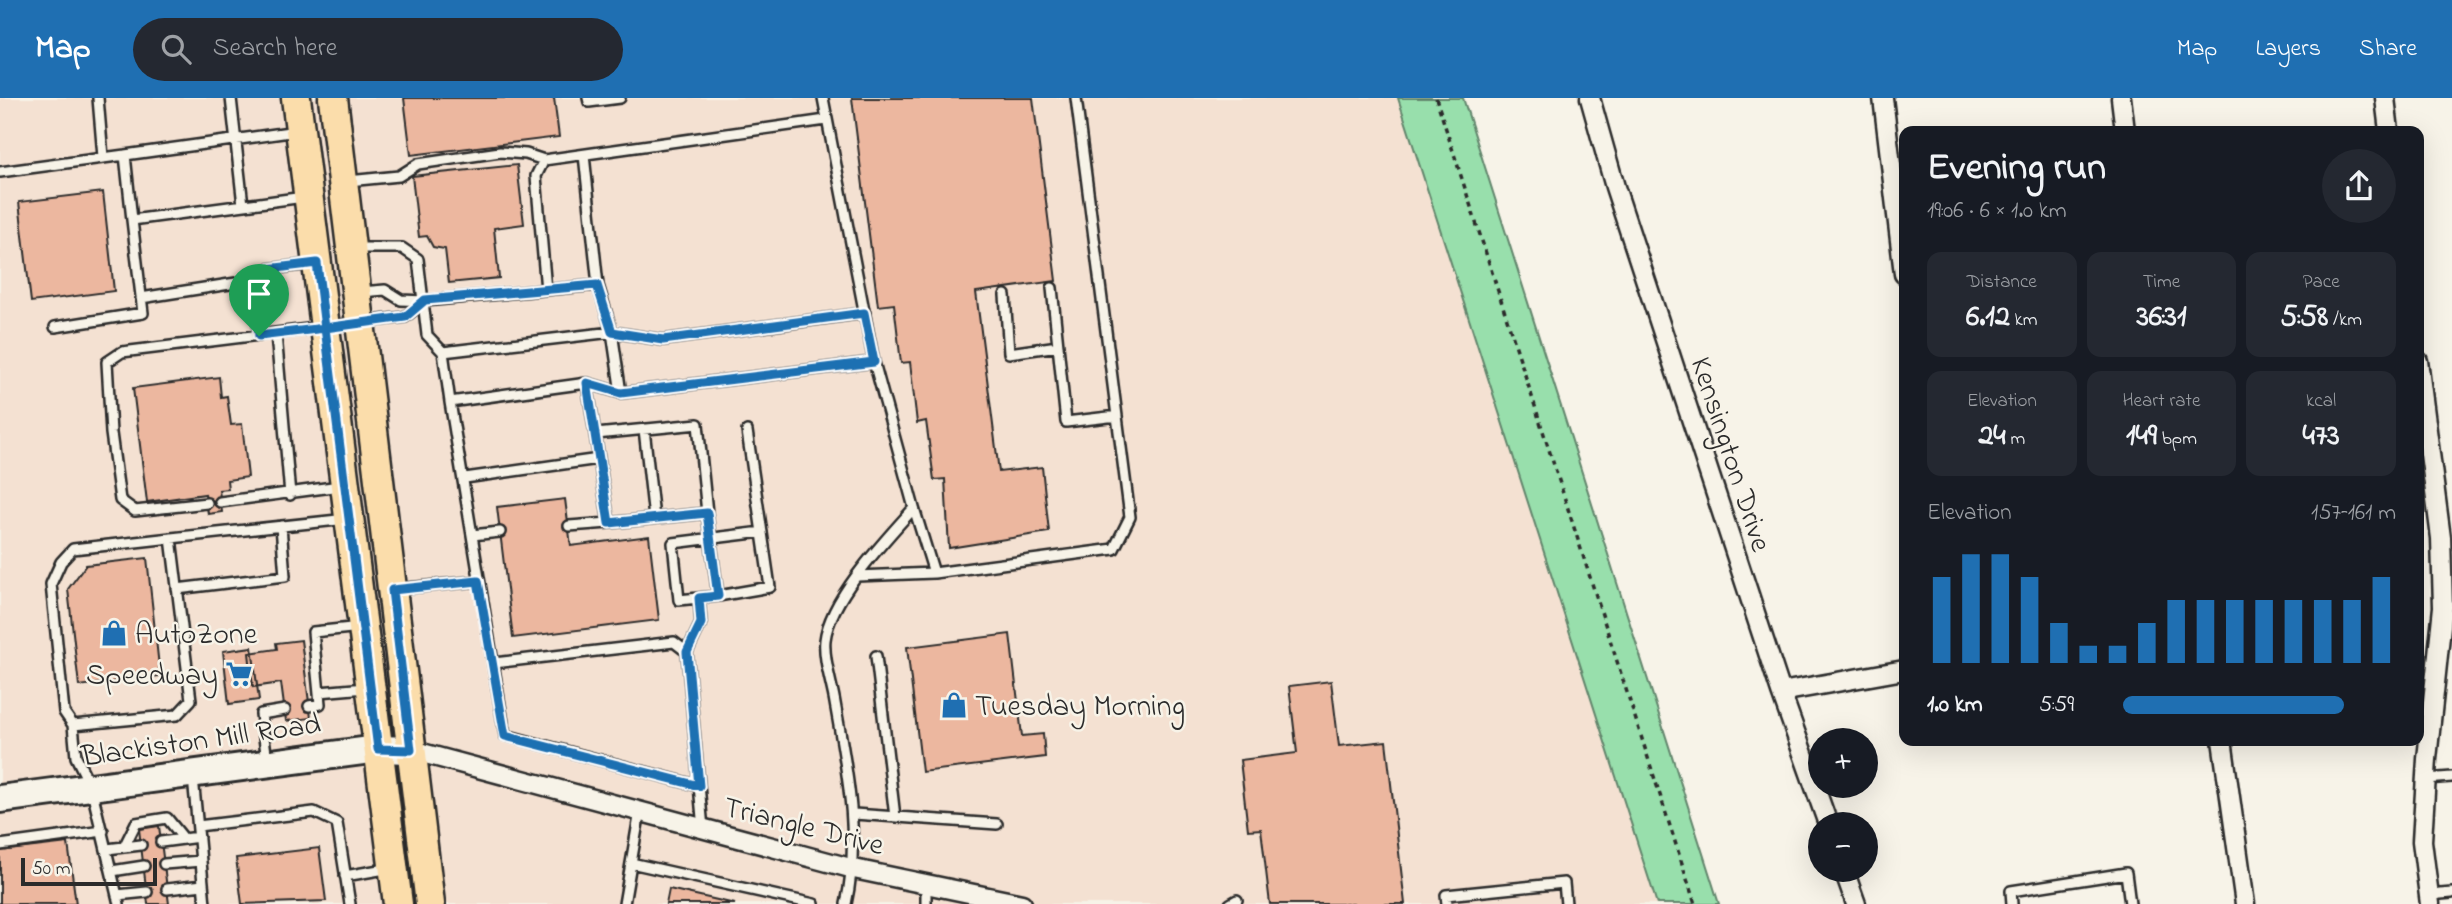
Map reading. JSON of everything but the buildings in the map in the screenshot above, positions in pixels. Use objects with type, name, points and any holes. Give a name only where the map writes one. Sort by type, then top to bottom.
[{"type":"main road","points":[[296,98],[398,904]]},
{"type":"main road","points":[[333,98],[430,904]]},
{"type":"main road","name":"Blackiston Mill Road","points":[[0,799],[378,749],[411,750]]},
{"type":"street","name":"Kensington Drive","points":[[1590,98],[1615,187],[1781,692],[1824,812]]},
{"type":"street","points":[[1883,98],[1899,232]]},
{"type":"street","points":[[2121,98],[2124,126]]},
{"type":"street","points":[[2385,98],[2388,126]]},
{"type":"street","points":[[2424,408],[2441,538],[2444,607],[2426,779],[2423,841],[2429,900]]},
{"type":"street","points":[[1781,692],[1899,671]]},
{"type":"street","points":[[2223,746],[2245,904]]},
{"type":"street","name":"Triangle Drive","points":[[411,750],[854,869],[1022,904]]},
{"type":"street","points":[[1848,882],[1856,904]]},
{"type":"lane","points":[[98,98],[103,157]]},
{"type":"lane","points":[[231,98],[243,205]]},
{"type":"lane","points":[[588,98],[589,102],[620,98]]},
{"type":"lane","points":[[823,98],[874,362],[934,573]]},
{"type":"lane","points":[[857,576],[934,573],[1114,549],[1130,517],[1076,98]]},
{"type":"lane","points":[[343,181],[399,176],[418,164],[500,152],[526,154],[544,160],[827,120]]},
{"type":"lane","points":[[0,172],[236,142],[300,131]]},
{"type":"lane","points":[[55,327],[142,313],[125,155]]},
{"type":"lane","points":[[584,155],[597,285],[612,332],[621,393]]},
{"type":"lane","points":[[544,160],[536,176],[546,290]]},
{"type":"lane","points":[[132,220],[309,196]]},
{"type":"lane","points":[[351,248],[402,248],[418,259],[425,300],[427,335],[443,352],[505,736],[699,786]]},
{"type":"lane","points":[[141,298],[255,280],[268,269],[317,263]]},
{"type":"lane","points":[[255,280],[259,336]]},
{"type":"lane","points":[[356,293],[384,290],[401,300],[425,300],[597,285]]},
{"type":"lane","points":[[1052,288],[1066,422],[1117,416]]},
{"type":"lane","points":[[1005,295],[1009,353],[1058,346]]},
{"type":"lane","points":[[207,503],[135,511],[120,500],[111,433],[107,362],[122,352],[405,317],[425,300]]},
{"type":"lane","points":[[443,352],[612,332],[663,340],[864,313]]},
{"type":"lane","points":[[276,334],[290,495]]},
{"type":"lane","points":[[450,402],[587,383],[621,393],[874,362]]},
{"type":"lane","points":[[587,383],[609,523]]},
{"type":"lane","points":[[596,434],[698,424],[718,596]]},
{"type":"lane","points":[[644,429],[654,518]]},
{"type":"lane","points":[[747,431],[770,587],[679,600],[673,543],[762,533]]},
{"type":"lane","points":[[464,478],[599,459]]},
{"type":"lane","points":[[220,502],[290,495],[345,485]]},
{"type":"lane","points":[[846,904],[854,869],[854,814],[825,640],[837,608],[869,558],[914,508]]},
{"type":"lane","points":[[569,526],[707,513]]},
{"type":"lane","points":[[147,892],[118,899],[91,787],[76,757],[73,724],[64,712],[51,584],[61,562],[73,549],[349,519]]},
{"type":"lane","points":[[177,589],[285,576],[281,526]]},
{"type":"lane","points":[[472,535],[500,532]]},
{"type":"lane","points":[[73,724],[177,715],[191,700],[171,538]]},
{"type":"lane","points":[[392,590],[478,581]]},
{"type":"lane","points":[[699,598],[701,623],[687,652],[703,828]]},
{"type":"lane","points":[[309,706],[320,704],[313,632],[363,627]]},
{"type":"lane","points":[[494,663],[674,642],[687,652]]},
{"type":"lane","points":[[876,656],[895,817]]},
{"type":"lane","points":[[319,692],[370,687]]},
{"type":"lane","points":[[267,763],[261,714],[285,710]]},
{"type":"lane","points":[[193,775],[205,904]]},
{"type":"lane","points":[[2426,779],[2452,777]]},
{"type":"lane","points":[[624,904],[640,811]]},
{"type":"lane","points":[[198,826],[314,812],[337,823],[349,904]]},
{"type":"lane","points":[[854,814],[997,824]]},
{"type":"lane","points":[[124,847],[136,823],[167,818],[184,839]]},
{"type":"lane","points":[[0,845],[103,831]]},
{"type":"lane","points":[[161,842],[199,837]]},
{"type":"lane","points":[[107,849],[141,845]]},
{"type":"lane","points":[[163,864],[201,861]]},
{"type":"lane","points":[[631,863],[814,904]]},
{"type":"lane","points":[[112,871],[144,866]]},
{"type":"lane","points":[[345,876],[393,868]]},
{"type":"lane","points":[[2012,904],[2011,891],[2126,873],[2130,904]]},
{"type":"lane","points":[[1447,904],[1446,895],[1564,883],[1566,904]]},
{"type":"lane","points":[[926,884],[926,904]]},
{"type":"lane","points":[[167,889],[203,885]]},
{"type":"lane","points":[[2429,900],[2452,892]]},
{"type":"path","points":[[1436,98],[1695,904]]},
{"type":"shaded area","points":[[0,98],[1398,98],[1657,904],[0,904]]},
{"type":"green space","points":[[1398,98],[1463,98],[1719,904],[1657,904]]},
{"type":"place","name":"AutoZone","points":[[114,633]]},
{"type":"place","name":"Speedway","points":[[239,674]]},
{"type":"place","name":"Tuesday Morning","points":[[954,705]]},
{"type":"route","points":[[259,336],[255,280],[268,269],[317,263],[325,328],[405,317],[425,300],[597,285],[612,332],[663,340],[864,313],[874,362],[621,393],[587,383],[609,523],[707,513],[718,596],[699,598],[701,623],[687,652],[699,786],[505,736],[478,581],[392,590],[411,750],[378,749],[325,328],[259,336]]}]
